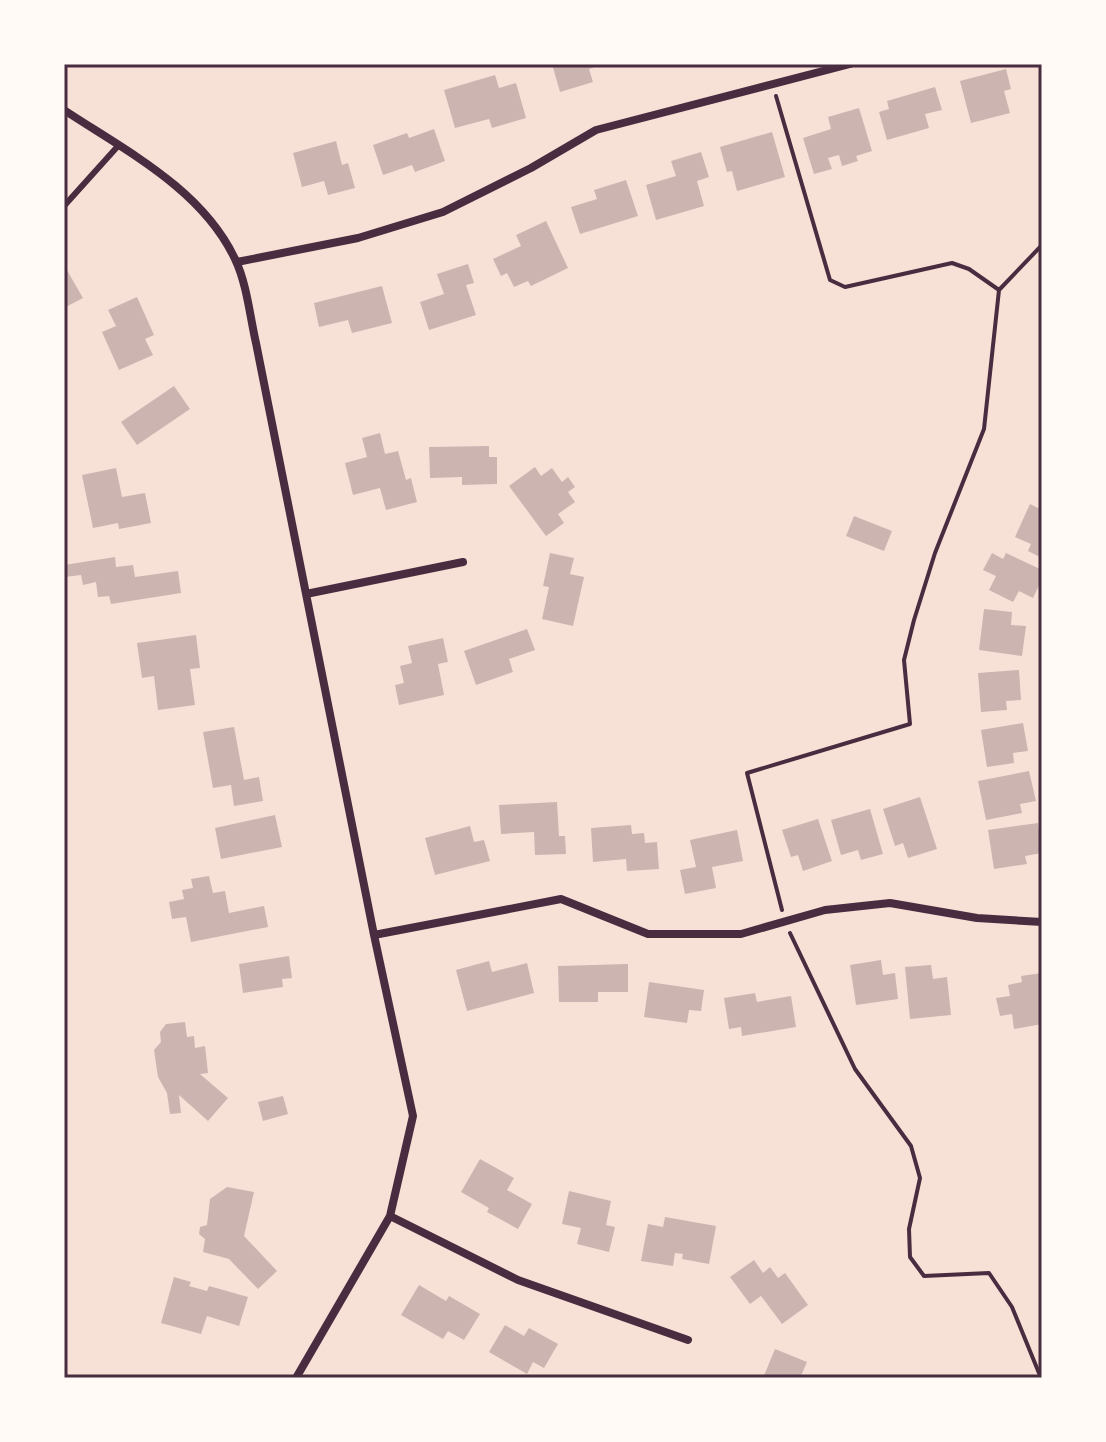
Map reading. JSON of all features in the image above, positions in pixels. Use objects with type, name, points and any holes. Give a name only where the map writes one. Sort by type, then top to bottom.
[{"type":"street","points":[[237,262],[358,238],[443,212],[531,168],[596,130],[850,64]]},
{"type":"street","points":[[64,110],[168,178],[219,228],[237,262],[413,1116],[390,1216],[296,1378]]},
{"type":"street","points":[[306,594],[463,562]]},
{"type":"street","points":[[374,935],[561,899],[648,934],[741,934],[825,910],[890,903],[977,918],[1042,922]]},
{"type":"street","points":[[390,1216],[518,1280],[688,1340]]},
{"type":"lane","points":[[64,206],[118,146]]},
{"type":"path","points":[[772,84],[830,280],[845,287],[952,263],[969,269],[999,290]]},
{"type":"path","points":[[1041,1378],[1012,1307],[989,1273],[924,1276],[910,1257],[909,1229],[920,1178],[911,1146],[855,1069],[785,922],[747,773],[910,724],[904,660],[935,553],[984,429],[999,290],[1042,245]]},
{"type":"building","points":[[552,64],[601,65],[589,69],[593,82],[560,92]]},
{"type":"building","points":[[1006,69],[1011,89],[1004,91],[1010,113],[971,123],[960,81]]},
{"type":"building","points":[[495,75],[499,88],[516,83],[526,118],[492,128],[489,119],[455,128],[444,90]]},
{"type":"building","points":[[935,87],[942,110],[925,114],[929,128],[887,140],[879,112],[889,109],[887,101]]},
{"type":"building","points":[[859,108],[872,151],[856,156],[858,161],[842,166],[839,155],[828,158],[832,169],[814,174],[803,138],[831,129],[828,117]]},
{"type":"building","points":[[434,129],[445,161],[415,172],[412,165],[383,175],[373,145],[407,133],[409,138]]},
{"type":"building","points":[[772,132],[785,177],[737,191],[732,171],[727,172],[720,147]]},
{"type":"building","points":[[336,141],[342,165],[348,163],[355,188],[328,195],[324,181],[302,187],[293,153]]},
{"type":"building","points":[[701,152],[709,177],[697,181],[704,206],[656,220],[646,185],[676,176],[671,161]]},
{"type":"building","points":[[626,180],[638,216],[580,234],[571,207],[597,199],[594,190]]},
{"type":"building","points":[[546,221],[568,268],[531,286],[528,281],[514,287],[507,273],[501,276],[493,259],[521,246],[516,235]]},
{"type":"building","points":[[468,264],[474,283],[466,285],[476,315],[429,330],[420,302],[444,294],[437,274]]},
{"type":"building","points":[[64,265],[83,298],[64,308]]},
{"type":"building","points":[[382,286],[392,323],[352,333],[348,320],[319,327],[314,303]]},
{"type":"building","points":[[137,297],[154,335],[145,339],[153,355],[119,370],[102,332],[116,326],[108,310]]},
{"type":"building","points":[[174,386],[190,409],[137,445],[121,422]]},
{"type":"building","points":[[380,433],[385,454],[398,451],[406,480],[411,478],[417,502],[386,510],[380,488],[353,495],[345,463],[367,457],[362,438]]},
{"type":"building","points":[[489,446],[489,457],[497,457],[497,484],[462,485],[462,477],[430,478],[429,447]]},
{"type":"building","points":[[535,467],[541,476],[552,468],[562,482],[568,477],[575,487],[568,492],[575,502],[558,514],[564,523],[546,536],[509,486]]},
{"type":"building","points":[[116,468],[122,497],[145,493],[151,523],[119,529],[118,523],[93,528],[82,475]]},
{"type":"building","points":[[1030,504],[1042,510],[1042,558],[1028,551],[1031,544],[1015,537]]},
{"type":"building","points":[[854,516],[892,531],[884,551],[846,536]]},
{"type":"building","points":[[550,553],[574,558],[570,574],[584,577],[573,626],[542,619],[549,587],[543,586]]},
{"type":"building","points":[[992,553],[1003,559],[1006,553],[1042,570],[1042,579],[1033,598],[1019,591],[1013,602],[989,590],[996,576],[983,570]]},
{"type":"building","points":[[115,557],[116,567],[133,565],[135,577],[178,571],[181,593],[111,604],[109,596],[98,597],[96,582],[83,585],[81,575],[64,577],[64,565]]},
{"type":"building","points":[[984,609],[1012,612],[1011,625],[1026,626],[1022,656],[979,650]]},
{"type":"building","points":[[527,629],[535,650],[509,659],[513,672],[476,685],[464,651]]},
{"type":"building","points":[[196,635],[200,668],[190,669],[195,705],[158,710],[154,676],[142,678],[137,643]]},
{"type":"building","points":[[443,638],[448,662],[438,664],[444,695],[399,705],[395,685],[404,683],[400,666],[412,663],[408,646]]},
{"type":"building","points":[[1019,670],[1021,700],[1006,701],[1007,710],[981,712],[978,673]]},
{"type":"building","points":[[1023,723],[1028,751],[1013,753],[1014,763],[987,767],[981,730]]},
{"type":"building","points":[[234,727],[244,780],[259,777],[263,801],[234,806],[231,785],[213,788],[203,732]]},
{"type":"building","points":[[1029,771],[1036,801],[1020,804],[1022,813],[986,820],[978,781]]},
{"type":"building","points":[[920,797],[937,849],[908,858],[903,843],[895,846],[883,809]]},
{"type":"building","points":[[557,802],[559,836],[565,836],[566,854],[535,855],[534,832],[501,834],[499,805]]},
{"type":"building","points":[[870,809],[883,854],[861,860],[858,850],[841,855],[831,820]]},
{"type":"building","points":[[275,815],[282,847],[221,859],[215,828]]},
{"type":"building","points":[[818,819],[832,861],[803,871],[798,855],[791,857],[782,830]]},
{"type":"building","points":[[1038,823],[1042,853],[1025,856],[1027,864],[994,869],[988,830]]},
{"type":"building","points":[[631,825],[632,834],[644,833],[645,843],[657,842],[659,869],[627,871],[626,859],[593,862],[591,828]]},
{"type":"building","points":[[470,826],[474,842],[484,840],[490,861],[435,875],[425,838]]},
{"type":"building","points":[[737,830],[743,861],[712,867],[716,888],[685,894],[680,870],[696,867],[690,840]]},
{"type":"building","points":[[209,876],[213,893],[225,891],[229,913],[264,906],[268,927],[191,942],[186,917],[172,919],[169,902],[184,899],[182,890],[193,888],[191,879]]},
{"type":"building","points":[[289,956],[292,978],[282,979],[283,987],[243,993],[239,964]]},
{"type":"building","points":[[881,960],[883,975],[895,973],[898,999],[856,1005],[850,965]]},
{"type":"building","points":[[489,961],[492,972],[527,963],[534,993],[467,1011],[456,970]]},
{"type":"building","points":[[628,964],[628,992],[598,992],[598,1002],[559,1002],[558,966]]},
{"type":"building","points":[[931,965],[933,979],[947,977],[951,1015],[910,1019],[905,967]]},
{"type":"building","points":[[1042,973],[1042,1024],[1014,1029],[1012,1014],[1000,1016],[996,998],[1010,996],[1008,985],[1022,982],[1021,976]]},
{"type":"building","points":[[649,982],[704,990],[701,1011],[689,1010],[687,1023],[644,1017]]},
{"type":"building","points":[[755,993],[757,1002],[791,996],[796,1027],[742,1036],[741,1027],[729,1029],[724,998]]},
{"type":"building","points":[[185,1022],[187,1037],[194,1036],[195,1048],[205,1046],[208,1073],[200,1074],[228,1098],[208,1121],[179,1095],[181,1113],[170,1114],[167,1093],[158,1077],[154,1050],[161,1042],[160,1032],[166,1024]]},
{"type":"building","points":[[283,1096],[288,1114],[263,1121],[258,1102]]},
{"type":"building","points":[[480,1159],[514,1178],[507,1190],[532,1204],[518,1229],[487,1212],[489,1208],[461,1192]]},
{"type":"building","points":[[227,1187],[254,1192],[244,1236],[277,1271],[258,1289],[229,1259],[203,1252],[205,1239],[199,1234],[200,1227],[207,1225],[210,1199]]},
{"type":"building","points":[[569,1191],[611,1201],[606,1225],[615,1227],[609,1252],[577,1244],[581,1228],[562,1224]]},
{"type":"building","points":[[665,1217],[716,1226],[709,1264],[682,1259],[683,1254],[675,1253],[673,1266],[641,1261],[648,1224],[663,1227]]},
{"type":"building","points":[[754,1260],[763,1273],[770,1267],[778,1278],[785,1273],[808,1305],[782,1324],[761,1296],[750,1304],[730,1277]]},
{"type":"building","points":[[174,1277],[191,1282],[189,1286],[207,1291],[209,1286],[248,1297],[239,1326],[207,1316],[201,1334],[161,1323]]},
{"type":"building","points":[[419,1285],[446,1301],[449,1296],[480,1314],[464,1340],[448,1331],[443,1339],[401,1315]]},
{"type":"building","points":[[505,1325],[524,1336],[529,1328],[558,1344],[544,1368],[533,1362],[527,1374],[489,1352]]},
{"type":"building","points":[[775,1349],[807,1362],[800,1378],[763,1378]]}]
